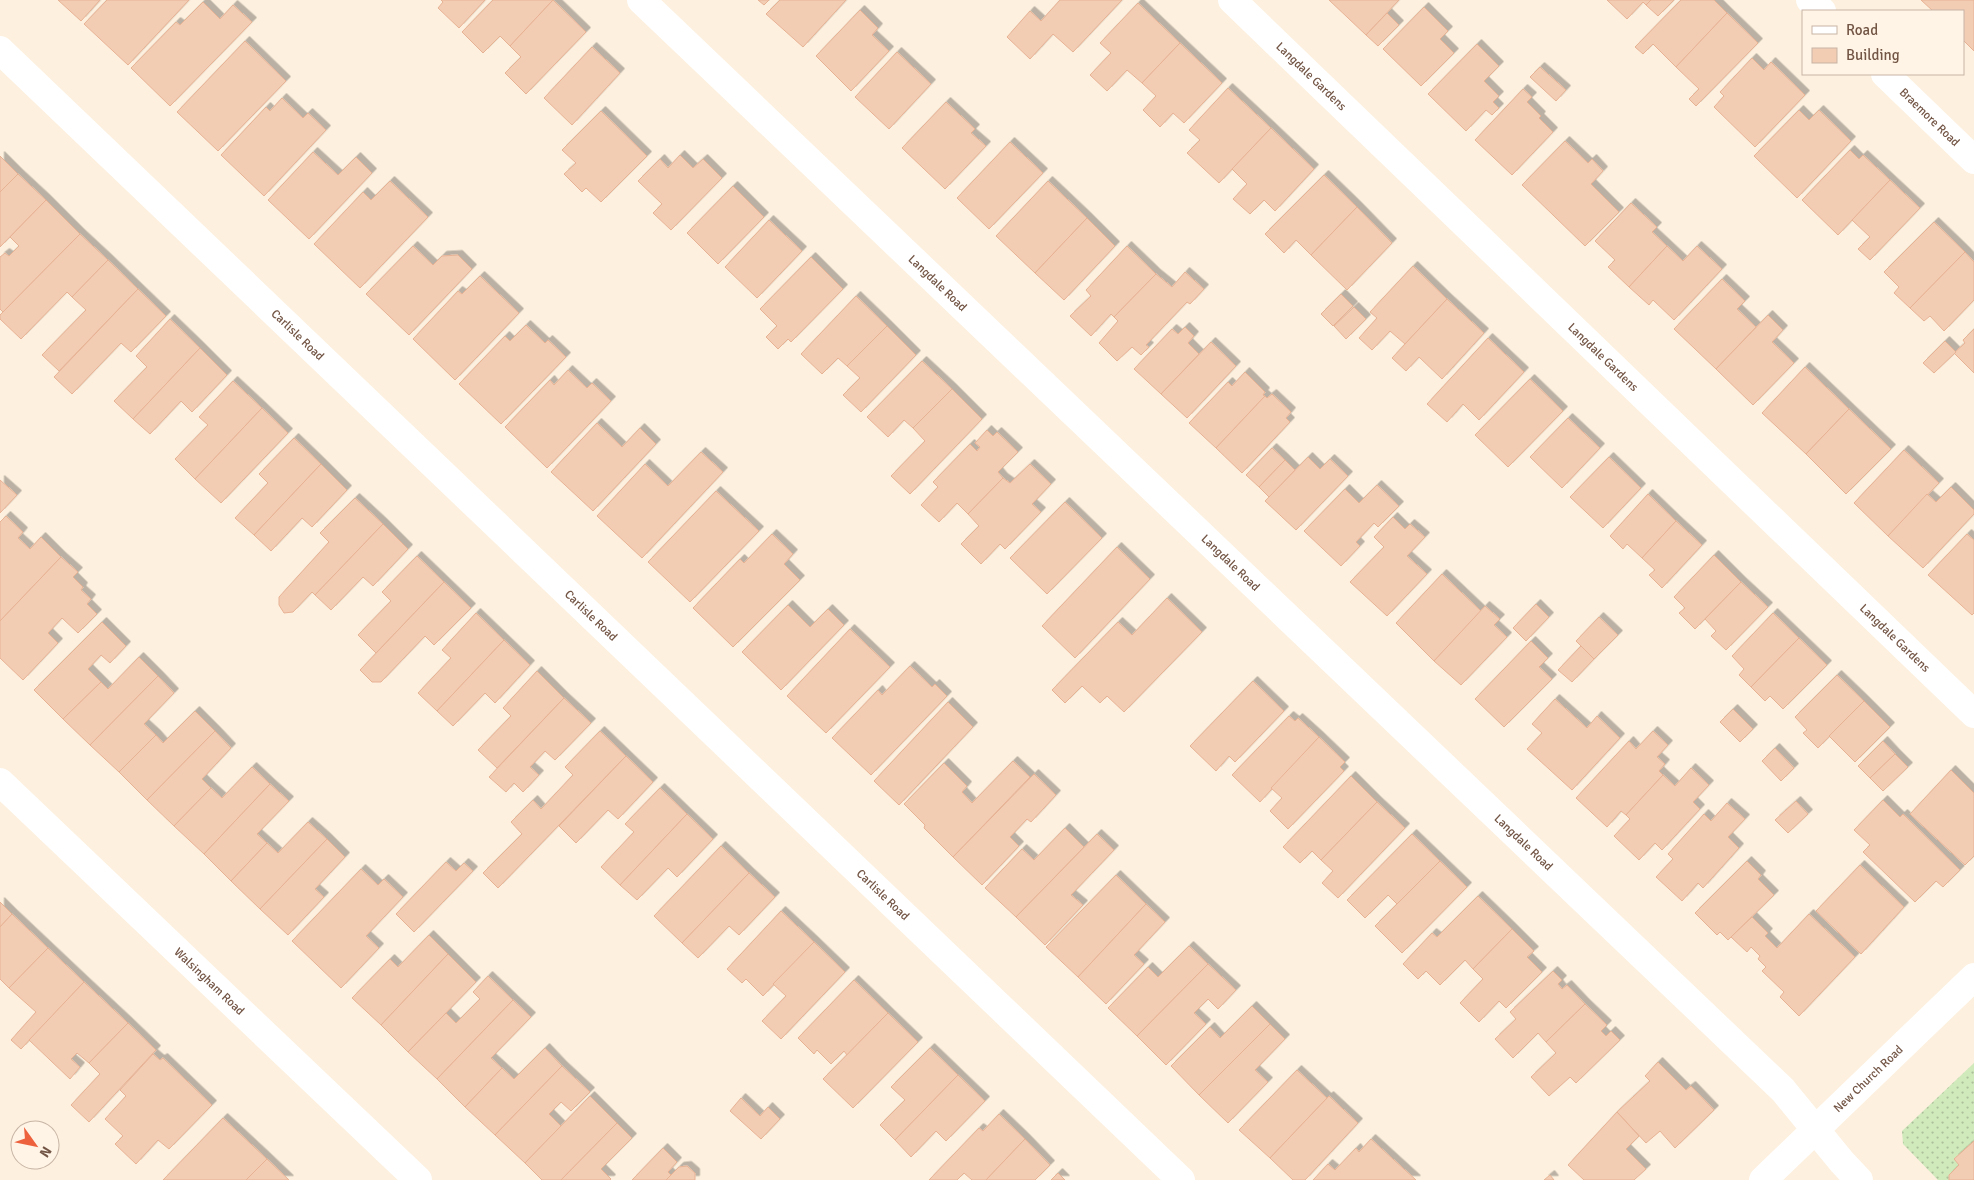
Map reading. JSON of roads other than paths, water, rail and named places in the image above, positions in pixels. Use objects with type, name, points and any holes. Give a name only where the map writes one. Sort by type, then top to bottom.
[{"type":"street","name":"Langdale Road","points":[[641,0],[1783,1090],[1859,1180]]},
{"type":"street","name":"Langdale Gardens","points":[[1232,0],[1974,714]]},
{"type":"street","points":[[1810,0],[1821,10]]},
{"type":"street","name":"Carlisle Road","points":[[0,50],[1181,1180]]},
{"type":"street","name":"Braemore Road","points":[[1887,75],[1974,160]]},
{"type":"street","name":"Walsingham Road","points":[[0,782],[418,1180]]},
{"type":"street","name":"New Church Road","points":[[1763,1180],[1974,977]]}]
